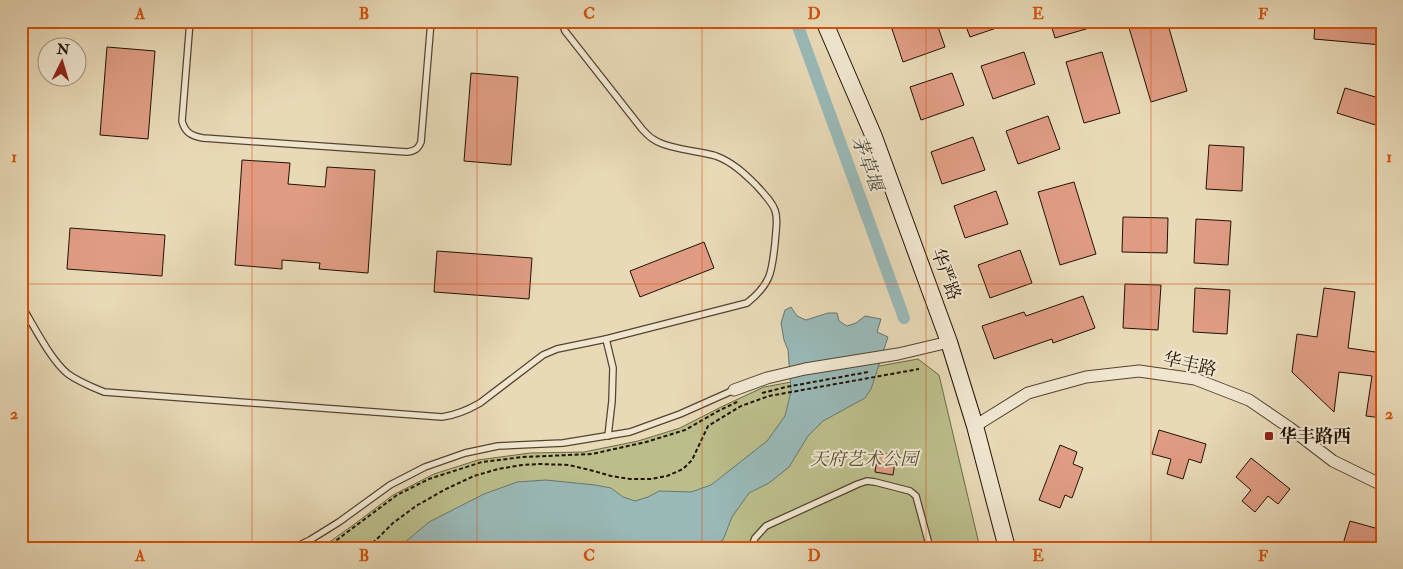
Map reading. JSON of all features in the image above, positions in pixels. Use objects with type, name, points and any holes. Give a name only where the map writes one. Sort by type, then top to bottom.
[{"type":"street","name":"华严路","points":[[824,21],[874,137],[949,342],[975,426],[1007,548]]},
{"type":"street","points":[[734,390],[767,378],[804,369],[898,354],[949,342]]},
{"type":"street","name":"华丰路","points":[[975,426],[1028,393],[1086,377],[1139,370],[1195,379],[1249,400],[1333,461],[1382,484]]},
{"type":"lane","points":[[190,21],[182,121],[184,128],[193,136],[406,152],[418,148],[421,142],[431,21]]},
{"type":"lane","points":[[21,305],[54,359],[68,374],[82,383],[104,392],[442,417],[469,409],[480,403],[542,356],[557,349],[606,339],[747,303],[758,294],[768,280],[772,267],[777,214],[771,202],[745,174],[732,164],[716,156],[654,140],[642,129],[565,31],[561,21]]},
{"type":"lane","points":[[606,339],[613,368],[608,436]]},
{"type":"lane","points":[[293,548],[339,522],[390,485],[425,467],[465,453],[498,446],[563,443],[630,432],[680,414],[734,390]]},
{"type":"lane","points":[[751,548],[755,538],[766,526],[867,481],[910,491],[916,496],[930,548]]},
{"type":"path","points":[[368,548],[393,524],[416,506],[474,476],[498,470],[540,464],[569,465],[630,479],[652,479],[667,476],[683,469],[692,460],[708,426],[741,406],[769,396],[919,369]]},
{"type":"path","points":[[760,394],[869,371]]},
{"type":"path","points":[[326,548],[397,495],[436,476],[482,462],[523,457],[592,454],[646,442],[686,430],[720,410],[744,399]]},
{"type":"green space","name":"天府艺术公园","points":[[918,359],[939,375],[980,548],[321,548],[393,495],[434,474],[478,460],[530,453],[584,452],[638,441],[680,428],[764,387]]},
{"type":"water","points":[[791,307],[797,316],[806,320],[828,313],[837,313],[839,321],[847,326],[856,323],[865,316],[881,319],[877,332],[888,337],[871,389],[865,398],[823,421],[808,436],[789,467],[769,483],[749,493],[732,517],[723,540],[709,547],[690,548],[398,548],[429,522],[484,494],[517,482],[546,480],[595,485],[611,488],[623,497],[635,501],[659,491],[691,492],[711,485],[767,441],[785,416],[791,391],[788,350],[781,323],[785,310]]},
{"type":"building","points":[[913,21],[936,21],[945,47],[903,62],[892,29]]},
{"type":"building","points":[[964,21],[1010,21],[1011,23],[970,37]]},
{"type":"building","points":[[1050,21],[1103,21],[1103,24],[1055,38]]},
{"type":"building","points":[[1127,21],[1167,21],[1187,91],[1151,102]]},
{"type":"building","points":[[1315,21],[1336,21],[1335,23],[1382,27],[1382,45],[1314,39]]},
{"type":"building","points":[[107,47],[155,51],[148,139],[100,135]]},
{"type":"building","points":[[1024,52],[1035,84],[993,99],[981,66]]},
{"type":"building","points":[[1102,52],[1120,113],[1084,123],[1066,62]]},
{"type":"building","points":[[471,73],[518,77],[511,165],[464,161]]},
{"type":"building","points":[[952,73],[964,105],[921,120],[910,87]]},
{"type":"building","points":[[1345,88],[1382,99],[1382,127],[1337,113]]},
{"type":"building","points":[[1048,116],[1060,149],[1018,164],[1006,131]]},
{"type":"building","points":[[973,137],[985,170],[942,184],[931,152]]},
{"type":"building","points":[[1209,145],[1244,147],[1242,191],[1206,189]]},
{"type":"building","points":[[242,160],[290,163],[288,184],[325,187],[327,167],[375,170],[368,273],[319,269],[320,263],[282,260],[282,269],[235,265]]},
{"type":"building","points":[[1074,182],[1096,254],[1060,265],[1038,192]]},
{"type":"building","points":[[996,191],[1008,224],[965,238],[954,206]]},
{"type":"building","points":[[1123,217],[1168,218],[1167,253],[1122,252]]},
{"type":"building","points":[[1196,219],[1231,221],[1228,265],[1194,263]]},
{"type":"building","points":[[70,228],[165,235],[162,276],[67,269]]},
{"type":"building","points":[[704,242],[714,268],[640,297],[630,271]]},
{"type":"building","points":[[1020,250],[1032,283],[990,298],[978,265]]},
{"type":"building","points":[[437,251],[532,258],[529,299],[434,292]]},
{"type":"building","points":[[1125,284],[1161,285],[1158,330],[1123,328]]},
{"type":"building","points":[[1195,288],[1230,290],[1227,334],[1193,332]]},
{"type":"building","points":[[1324,288],[1355,292],[1348,348],[1382,353],[1382,418],[1366,416],[1372,376],[1339,372],[1334,412],[1292,372],[1297,334],[1317,337]]},
{"type":"building","points":[[1083,296],[1095,328],[1053,343],[1052,339],[994,359],[982,326],[1024,312],[1026,316]]},
{"type":"building","points":[[1159,430],[1206,444],[1201,463],[1189,459],[1183,479],[1167,474],[1171,459],[1152,454]]},
{"type":"building","points":[[1060,445],[1077,452],[1073,464],[1083,468],[1072,498],[1065,495],[1060,508],[1039,500]]},
{"type":"building","points":[[878,453],[896,455],[893,475],[875,472]]},
{"type":"building","points":[[1251,458],[1290,489],[1278,504],[1268,496],[1255,512],[1242,501],[1251,490],[1236,477]]},
{"type":"building","points":[[1350,521],[1382,530],[1382,548],[1355,548],[1343,544]]},
{"type":"waterway","name":"茅草堰","points":[[796,21],[904,318]]},
{"type":"place","name":"华丰路西","points":[[1269,436]]}]
